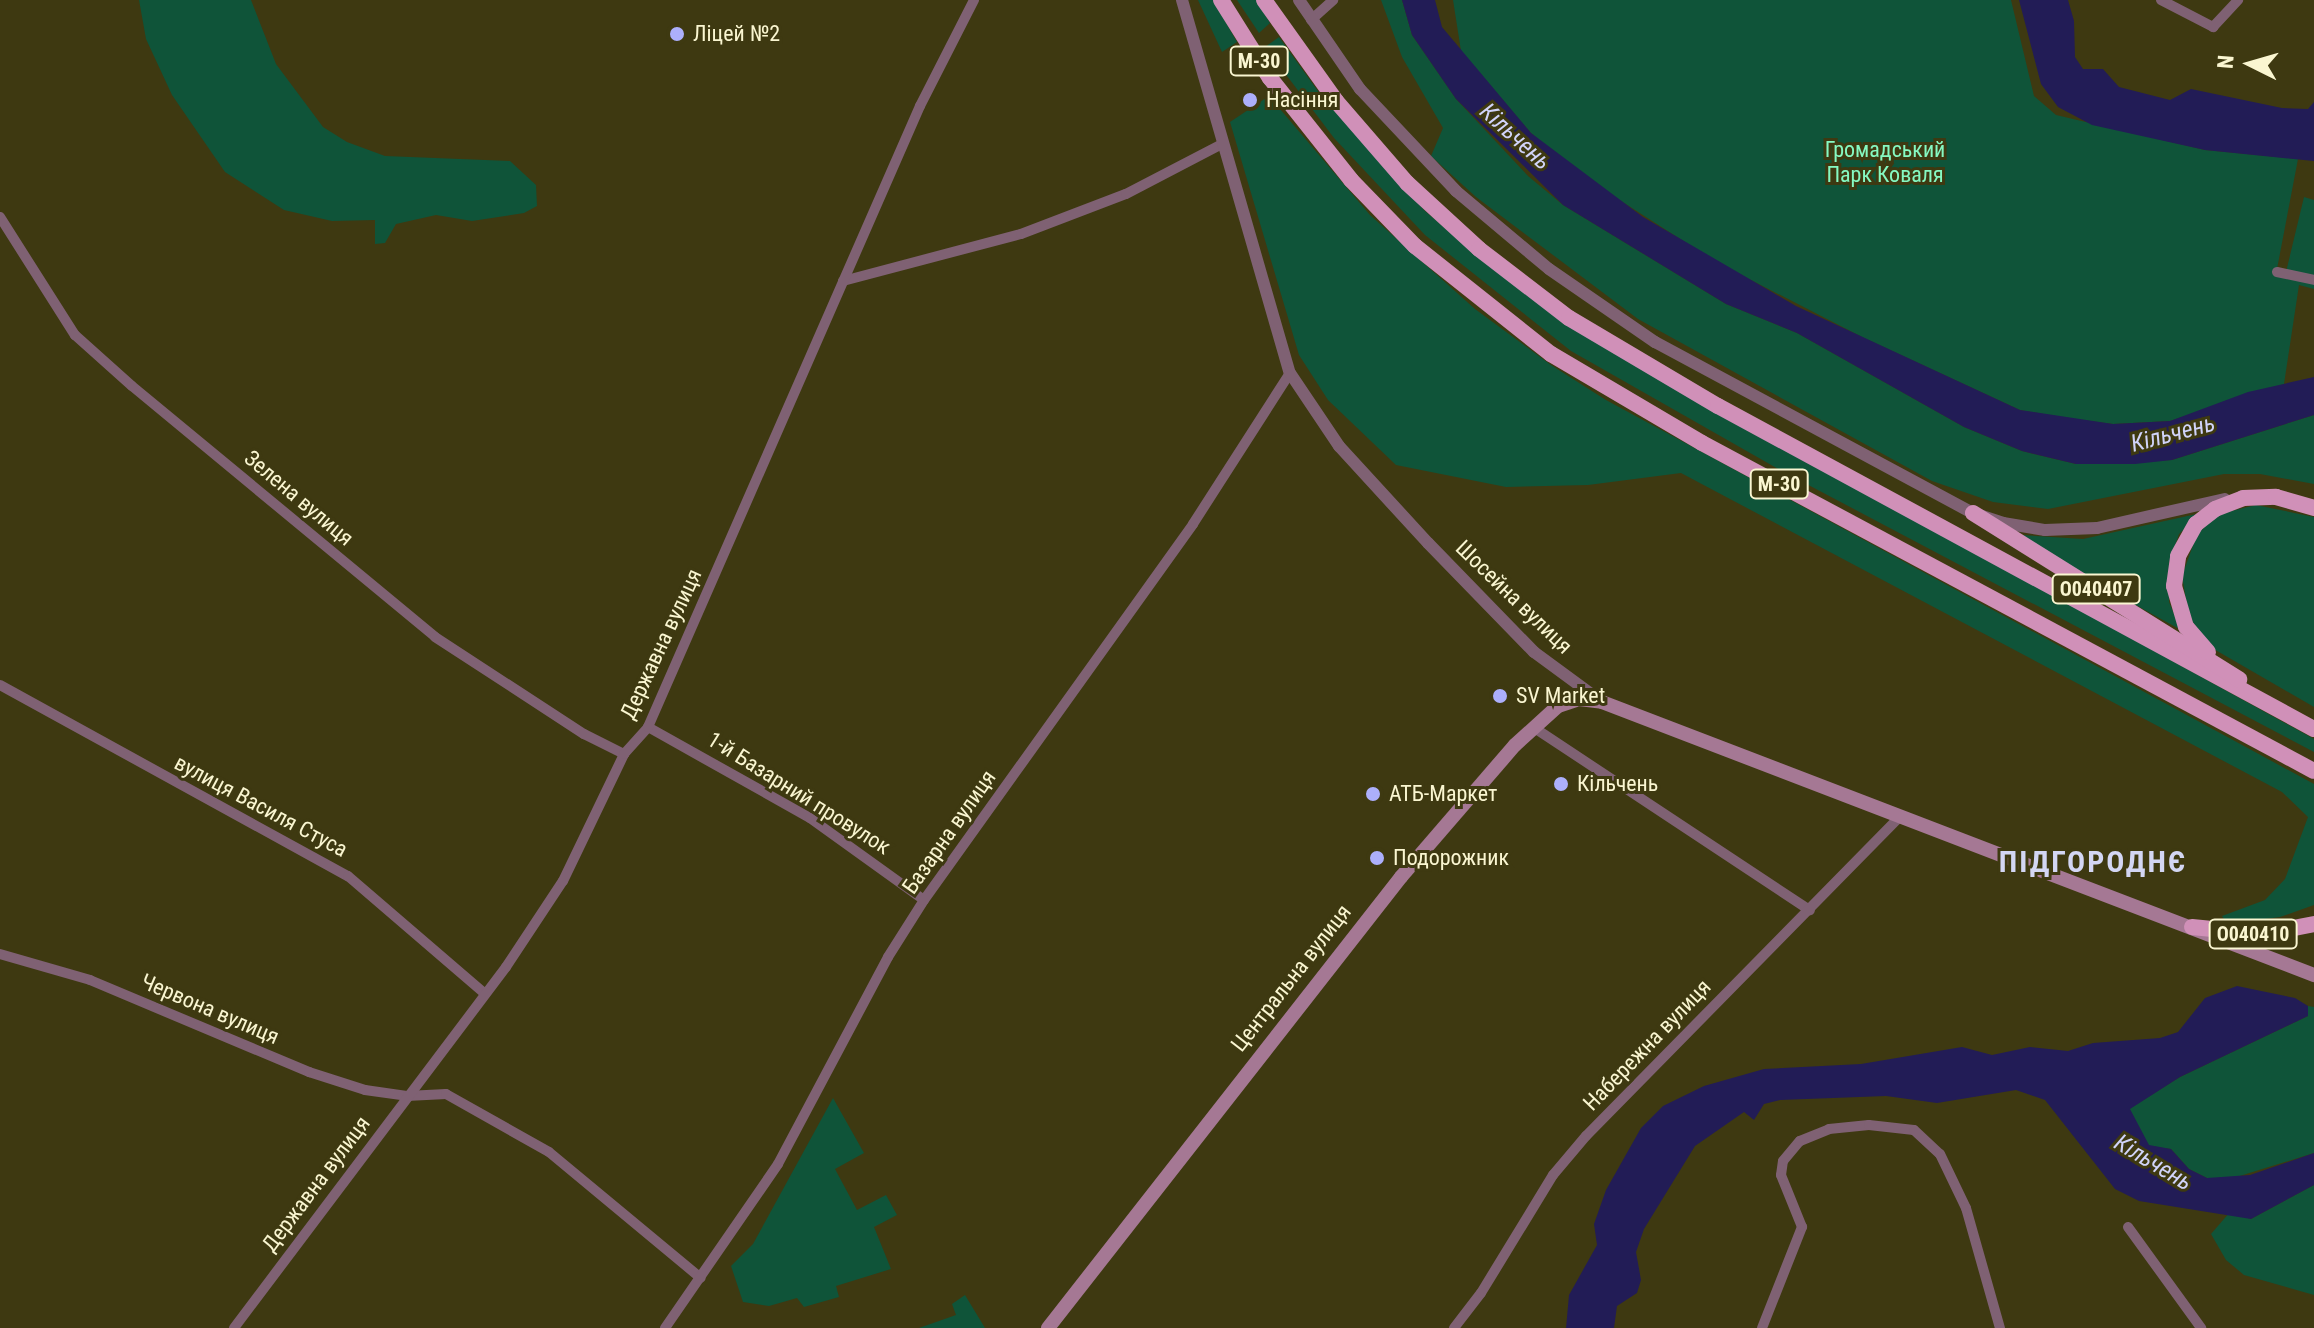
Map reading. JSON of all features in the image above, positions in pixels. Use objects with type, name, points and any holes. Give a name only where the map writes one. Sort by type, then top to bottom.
[{"type":"highway","name":"М-30","points":[[1221,0],[1270,78],[1351,180],[1415,246],[1551,354],[1702,443],[2314,771]]},
{"type":"highway","name":"М-30","points":[[1264,0],[1336,101],[1407,183],[1479,249],[1569,318],[1718,406],[2314,729]]},
{"type":"highway","points":[[2295,719],[2220,665],[2186,627],[2176,599],[2175,573],[2184,542],[2196,524],[2222,505],[2243,498],[2276,497],[2314,508]]},
{"type":"highway","name":"О040407","points":[[1973,513],[2220,665]]},
{"type":"highway","name":"О040410","points":[[2192,927],[2263,934],[2314,924]]},
{"type":"main road","name":"Центральна вулиця","points":[[1048,1328],[1291,1011],[1533,727],[1558,706],[1579,699],[1602,702]]},
{"type":"main road","name":"Шосейна вулиця","points":[[1602,702],[2314,975]]},
{"type":"street","name":"Державна вулиця","points":[[234,1328],[483,992],[506,967],[563,881],[624,754],[648,727],[920,106],[974,0]]},
{"type":"street","name":"Шосейна вулиця","points":[[1182,0],[1216,108],[1222,144],[1290,373],[1339,446],[1428,543],[1534,652],[1602,702]]},
{"type":"street","name":"О040407","points":[[1299,0],[1392,127],[1456,191],[1549,269],[1655,342],[1973,513]]},
{"type":"street","points":[[1311,20],[1333,0]]},
{"type":"street","points":[[2161,0],[2213,27],[2238,0]]},
{"type":"street","points":[[843,281],[1021,234],[1126,194],[1222,144]]},
{"type":"street","name":"Зелена вулиця","points":[[0,217],[75,335],[132,386],[435,637],[584,734],[624,754]]},
{"type":"street","points":[[2277,272],[2314,280]]},
{"type":"street","name":"Базарна вулиця","points":[[665,1328],[778,1164],[881,970],[924,900],[1184,537],[1290,373]]},
{"type":"street","points":[[1973,513],[2022,527],[2082,529],[2243,498]]},
{"type":"street","name":"вулиця Василя Стуса","points":[[0,685],[348,876],[483,992]]},
{"type":"street","name":"1-й Базарний провулок","points":[[648,727],[810,818],[924,900]]},
{"type":"street","points":[[1533,727],[1810,910]]},
{"type":"street","name":"Набережна вулиця","points":[[1454,1328],[1561,1165],[1901,816]]},
{"type":"street","name":"Червона вулиця","points":[[0,954],[90,980],[309,1072],[407,1096],[446,1094],[549,1152],[701,1278]]},
{"type":"street","points":[[1762,1328],[1802,1227],[1781,1175],[1789,1152],[1829,1129],[1869,1125],[1914,1130],[1940,1154],[1966,1208],[2000,1328]]},
{"type":"street","points":[[2128,1227],[2201,1328]]},
{"type":"green space","points":[[139,0],[251,0],[276,64],[323,127],[347,142],[385,156],[510,161],[536,185],[537,206],[524,213],[472,221],[436,215],[396,224],[385,243],[375,244],[375,220],[332,221],[284,210],[225,172],[172,95],[146,39]]},
{"type":"green space","points":[[1198,0],[1213,0],[1237,42],[1222,52]]},
{"type":"green space","points":[[1237,0],[1256,0],[1270,23],[1259,33]]},
{"type":"green space","points":[[1381,0],[1402,0],[1412,35],[1456,99],[1528,176],[1563,205],[1726,304],[1797,333],[1964,427],[2022,451],[2076,464],[2172,460],[2314,415],[2314,484],[2260,474],[2224,474],[2048,509],[1993,502],[1932,481],[1638,319],[1476,197],[1431,156],[1443,128],[1402,57]]},
{"type":"green space","name":"Громадський Парк Коваля","points":[[1453,0],[2011,0],[2034,96],[2056,115],[2205,150],[2298,159],[2277,269],[2286,272],[2304,197],[2314,200],[2314,289],[2299,285],[2284,384],[2170,421],[2113,424],[2020,410],[1862,337],[1716,262],[1579,174],[1531,133],[1461,51]]},
{"type":"green space","points":[[1279,37],[1320,94],[1425,211],[1496,271],[1971,550],[2314,739],[2314,752],[1780,470],[1571,351],[1425,235],[1334,138],[1265,47]]},
{"type":"green space","points":[[1269,96],[1370,215],[1475,309],[1551,365],[1606,400],[2314,784],[2314,905],[2280,917],[2227,924],[2222,916],[2265,900],[2285,879],[2308,817],[2282,792],[1681,473],[1588,485],[1506,487],[1396,465],[1328,400],[1299,355],[1230,122]]},
{"type":"green space","points":[[2256,505],[2314,517],[2314,707],[2212,648],[2189,617],[2182,576],[2197,534],[2219,514]]},
{"type":"green space","points":[[2201,513],[2179,534],[2169,563],[2169,602],[2181,630],[2007,534],[2083,539]]},
{"type":"green space","points":[[2308,1006],[2314,1007],[2314,1153],[2230,1179],[2207,1178],[2189,1169],[2171,1149],[2149,1146],[2129,1109],[2180,1077],[2308,1016]]},
{"type":"green space","points":[[833,1098],[864,1153],[835,1169],[857,1210],[886,1195],[897,1215],[874,1227],[891,1269],[836,1286],[839,1297],[804,1307],[797,1298],[769,1306],[743,1302],[731,1266],[753,1244]]},
{"type":"green space","points":[[2314,1185],[2314,1295],[2244,1275],[2226,1260],[2211,1234],[2230,1212],[2251,1219]]},
{"type":"green space","points":[[965,1295],[985,1328],[919,1328],[956,1315],[952,1304]]},
{"type":"water","points":[[1402,0],[1435,0],[1442,27],[1531,133],[1643,217],[1796,306],[2020,410],[2113,424],[2170,421],[2248,392],[2314,377],[2314,415],[2172,460],[2135,464],[2076,464],[2022,451],[1964,427],[1797,333],[1726,304],[1563,205],[1456,99],[1412,35]]},
{"type":"water","points":[[2019,0],[2068,0],[2074,21],[2075,57],[2083,69],[2103,69],[2119,87],[2170,100],[2191,89],[2282,108],[2308,109],[2314,102],[2314,161],[2205,150],[2092,125],[2058,107],[2041,84]]},
{"type":"water","points":[[2237,986],[2295,998],[2308,1006],[2308,1016],[2180,1077],[2130,1109],[2149,1145],[2171,1149],[2189,1169],[2207,1178],[2250,1175],[2314,1153],[2314,1185],[2251,1219],[2139,1201],[2115,1189],[2045,1100],[2016,1090],[1937,1103],[1886,1096],[1780,1100],[1764,1104],[1754,1120],[1744,1112],[1695,1146],[1644,1229],[1636,1252],[1641,1280],[1637,1293],[1617,1306],[1614,1328],[1566,1328],[1569,1295],[1597,1245],[1594,1224],[1606,1190],[1641,1128],[1663,1106],[1704,1086],[1764,1069],[1861,1064],[1962,1047],[1992,1055],[2030,1047],[2068,1051],[2093,1043],[2160,1038],[2178,1032],[2205,998]]},
{"type":"place","name":"Ліцей №2","points":[[677,34]]},
{"type":"place","name":"Насіння","points":[[1250,100]]},
{"type":"place","name":"SV Market","points":[[1500,696]]},
{"type":"place","name":"Кільчень","points":[[1561,784]]},
{"type":"place","name":"АТБ-Маркет","points":[[1373,794]]},
{"type":"place","name":"Подорожник","points":[[1377,858]]},
{"type":"district","name":"ПІДГОРОДНЄ","points":[[2093,862]]}]
